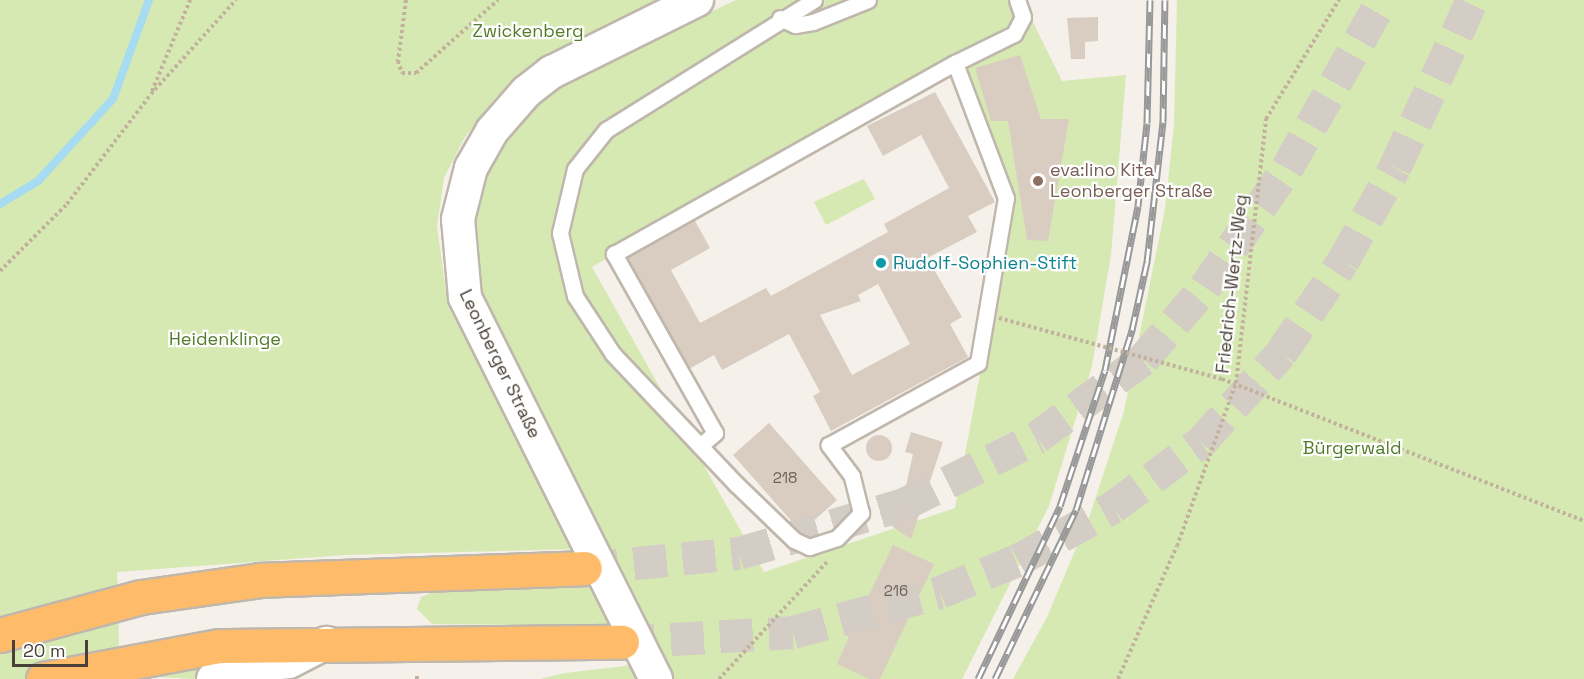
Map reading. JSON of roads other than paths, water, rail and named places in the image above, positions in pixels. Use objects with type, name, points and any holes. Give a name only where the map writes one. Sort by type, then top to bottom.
[{"type":"highway","points":[[0,635],[141,597],[260,580],[585,568]]},
{"type":"highway","points":[[43,679],[147,656],[326,643],[622,642]]},
{"type":"street","name":"Leonberger Straße","points":[[656,679],[465,297],[458,219],[471,168],[492,131],[526,92],[552,72],[697,0]]},
{"type":"street","points":[[213,679],[233,668],[289,662],[326,643]]},
{"type":"lane","points":[[814,0],[780,18],[606,130],[575,168],[560,233],[575,296],[613,354],[700,446],[794,540],[809,547],[837,538],[861,513],[852,476],[829,445],[978,363],[1006,198],[955,63]]},
{"type":"lane","points":[[780,18],[795,25],[813,22],[868,0]]},
{"type":"lane","points":[[700,446],[715,433],[614,254],[955,63],[1014,34],[1023,17],[1017,0]]},
{"type":"waterway","name":"Heidenklinge","points":[[0,204],[38,181],[113,99],[149,0]]},
{"type":"tunnel","points":[[585,568],[739,553],[904,504],[1037,437],[1143,359],[1205,287],[1287,168],[1382,0]]},
{"type":"tunnel","points":[[622,642],[793,632],[940,592],[1018,560],[1113,507],[1201,442],[1281,353],[1343,261],[1395,167],[1472,0]]},
{"type":"railway","points":[[978,679],[1060,506],[1105,370],[1138,206],[1147,123],[1150,0]]},
{"type":"railway","points":[[995,679],[1076,510],[1132,330],[1147,262],[1163,122],[1165,0]]},
{"type":"place","name":"eva:lino Kita Leonberger Straße","points":[[1038,181]]},
{"type":"place","name":"Rudolf-Sophien-Stift","points":[[881,263]]},
{"type":"park label","name":"Zwickenberg","points":[[528,31]]},
{"type":"park label","name":"Bürgerwald","points":[[1352,448]]}]
